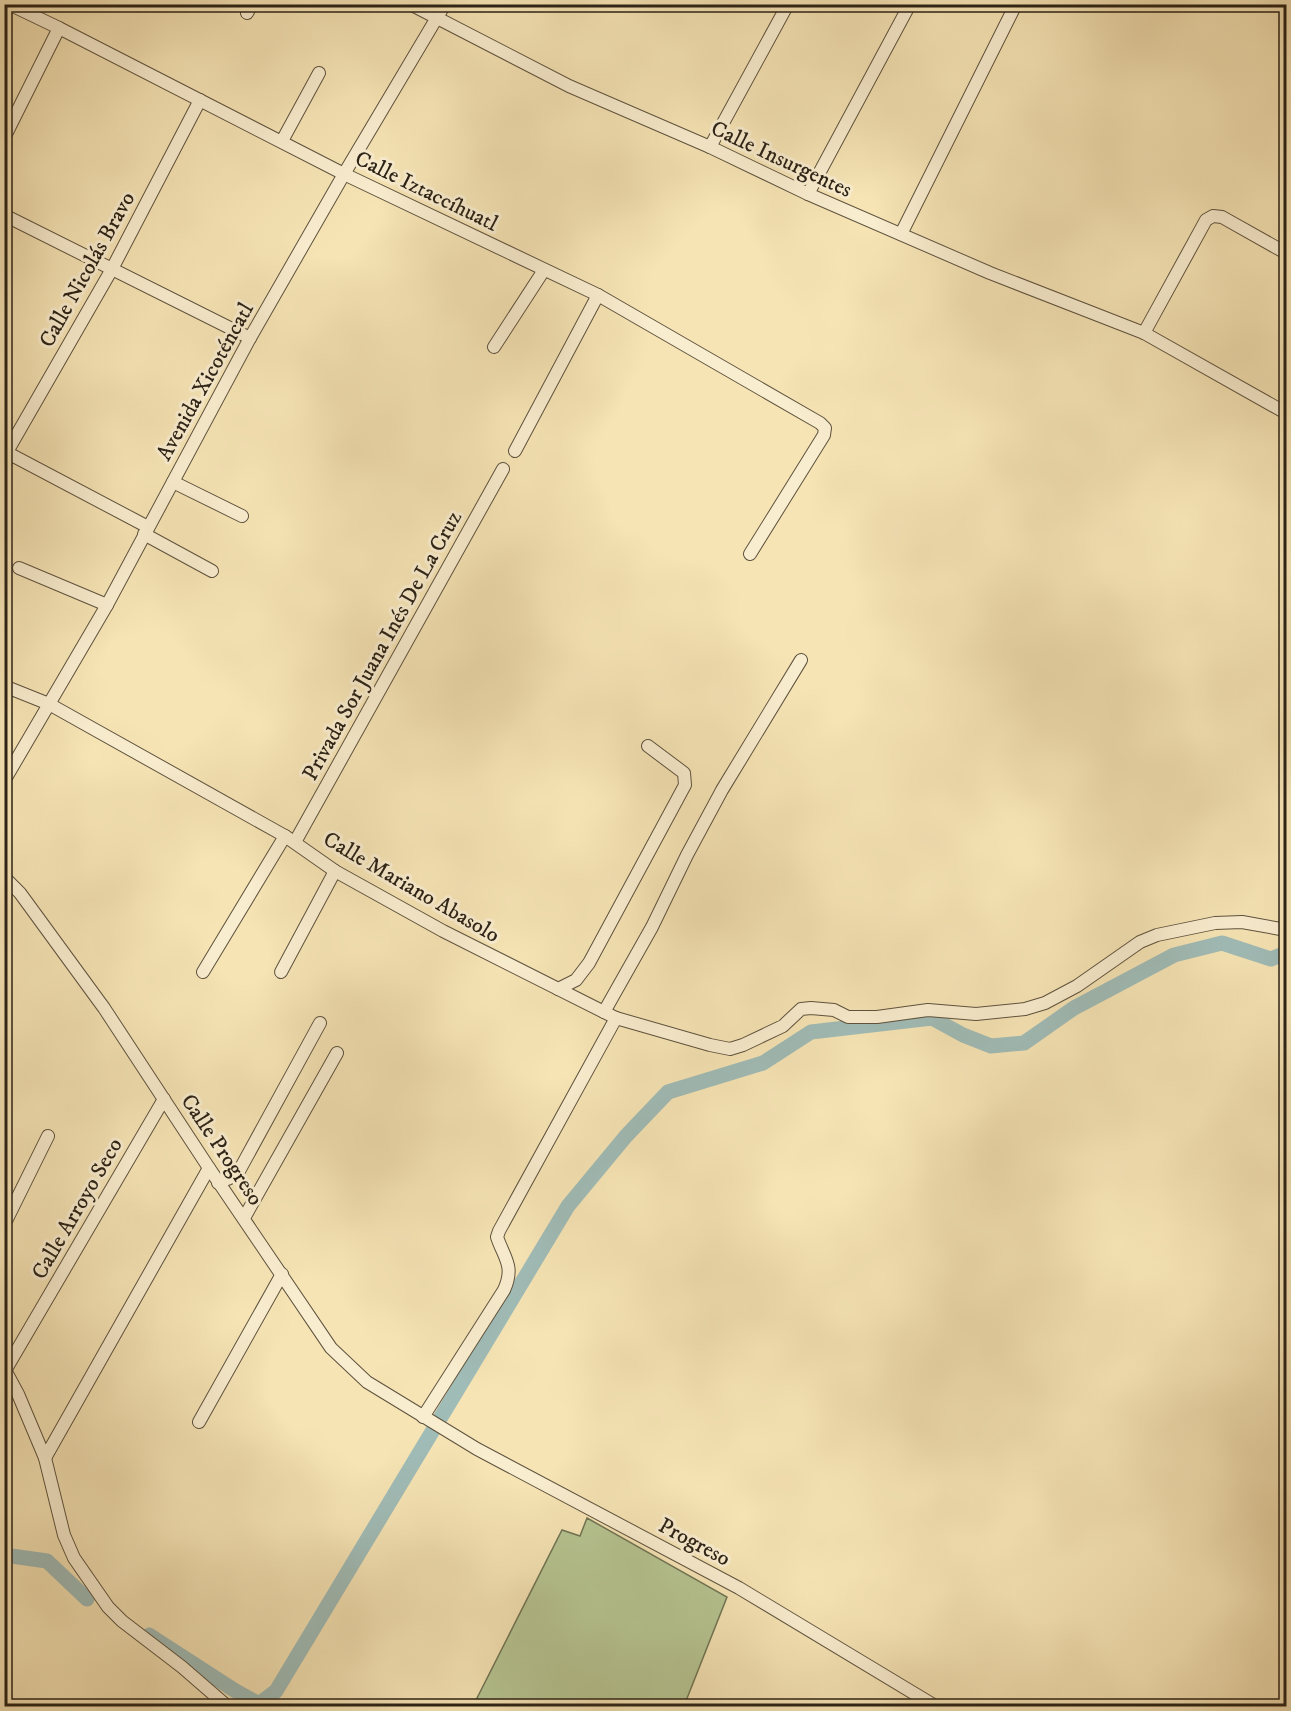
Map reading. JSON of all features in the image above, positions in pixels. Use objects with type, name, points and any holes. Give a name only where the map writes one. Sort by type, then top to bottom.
[{"type":"street","name":"Calle Iztaccíhuatl","points":[[9,4],[344,174],[598,295],[820,423],[825,428],[824,435],[750,554]]},
{"type":"street","name":"Calle Insurgentes","points":[[410,4],[569,86],[710,147],[808,194],[990,273],[1144,333],[1287,413]]},
{"type":"street","name":"Avenida Xicoténcatl","points":[[4,781],[106,605],[250,338],[445,4]]},
{"type":"street","points":[[710,147],[788,4]]},
{"type":"street","points":[[808,194],[910,4]]},
{"type":"street","points":[[901,234],[1016,4]]},
{"type":"street","points":[[4,138],[59,28]]},
{"type":"street","points":[[282,141],[319,73]]},
{"type":"street","name":"Calle Nicolás Bravo","points":[[5,453],[112,269],[200,100]]},
{"type":"street","points":[[4,215],[250,338]]},
{"type":"street","points":[[1144,333],[1206,220],[1213,216],[1222,217],[1287,253]]},
{"type":"street","points":[[494,347],[544,270]]},
{"type":"street","points":[[515,451],[598,295]]},
{"type":"street","points":[[5,453],[146,531],[212,571]]},
{"type":"street","name":"Privada Sor Juana Inés De La Cruz","points":[[203,972],[290,839],[503,469]]},
{"type":"street","points":[[173,482],[242,516]]},
{"type":"street","points":[[19,568],[106,605]]},
{"type":"street","points":[[604,1012],[652,927],[722,790],[801,660]]},
{"type":"street","name":"Calle Mariano Abasolo","points":[[4,686],[49,704],[290,839],[335,871],[443,932],[616,1018],[730,1049],[783,1026],[801,1009],[834,1010],[848,1017],[877,1017],[928,1010],[976,1014],[1025,1009],[1045,1003],[1077,986],[1140,942],[1156,935],[1215,923],[1242,922],[1287,930]]},
{"type":"street","points":[[558,988],[576,980],[589,963],[685,784],[684,773],[648,746]]},
{"type":"street","points":[[281,972],[335,871]]},
{"type":"street","name":"Calle Progreso","points":[[4,877],[20,893],[104,1008],[218,1183],[331,1348],[367,1382],[426,1419]]},
{"type":"street","points":[[426,1419],[504,1290],[508,1259],[497,1237],[499,1231],[616,1018]]},
{"type":"street","points":[[218,1183],[239,1171],[320,1023]]},
{"type":"street","points":[[244,1218],[337,1053]]},
{"type":"street","name":"Calle Arroyo Seco","points":[[5,1369],[164,1100]]},
{"type":"street","points":[[4,1225],[48,1136]]},
{"type":"street","points":[[45,1458],[208,1168]]},
{"type":"street","points":[[199,1422],[282,1274]]},
{"type":"street","points":[[5,1369],[45,1458],[64,1535],[74,1558],[108,1607],[122,1621],[182,1667],[227,1707]]},
{"type":"street","name":"Progreso","points":[[426,1419],[477,1449],[739,1588],[935,1707]]},
{"type":"green space","points":[[587,1518],[727,1597],[684,1706],[473,1706],[562,1530],[580,1536]]},
{"type":"waterway","points":[[149,1635],[259,1704],[276,1691],[568,1206],[626,1136],[668,1092],[763,1063],[811,1032],[932,1018],[963,1035],[991,1046],[1024,1043],[1074,1008],[1174,955],[1222,943],[1271,959],[1286,953]]},
{"type":"waterway","points":[[4,1555],[47,1561],[87,1599]]}]
